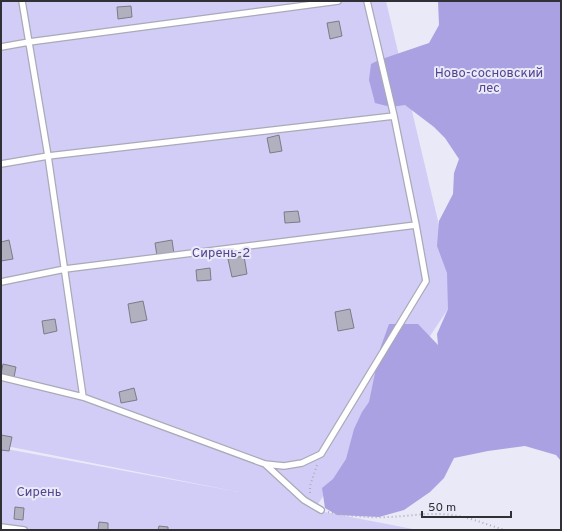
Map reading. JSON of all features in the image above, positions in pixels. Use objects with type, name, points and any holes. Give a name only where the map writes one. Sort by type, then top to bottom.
[{"type":"lane","points":[[22,1],[48,156],[83,397]]},
{"type":"lane","points":[[1,47],[338,1]]},
{"type":"lane","points":[[1,377],[83,397],[265,464],[284,466],[302,463],[321,454],[426,281],[394,116],[367,1]]},
{"type":"lane","points":[[1,164],[48,156],[394,116]]},
{"type":"lane","points":[[1,282],[65,269],[416,225]]},
{"type":"lane","points":[[265,464],[304,500],[321,510]]},
{"type":"lane","points":[[1,527],[24,530]]},
{"type":"path","points":[[310,504],[310,486],[321,454]]},
{"type":"path","points":[[321,510],[356,516],[389,517],[421,514],[452,515],[477,520],[505,530]]},
{"type":"green space","name":"Сирень-2","points":[[1,1],[386,1],[456,297],[314,510],[418,530],[1,530],[1,448],[239,492],[1,445]]},
{"type":"green space","name":"Ново-сосновский лес","points":[[438,1],[561,1],[561,461],[556,455],[525,446],[488,451],[454,458],[444,478],[430,492],[404,510],[379,517],[337,515],[325,508],[322,488],[333,479],[346,459],[354,429],[362,412],[369,402],[380,349],[389,324],[418,324],[438,345],[437,334],[448,309],[447,273],[437,246],[439,221],[453,194],[454,173],[459,159],[445,138],[434,127],[405,105],[391,107],[375,103],[369,80],[371,64],[429,43],[439,25]]},
{"type":"building","points":[[131,6],[132,17],[118,19],[117,7]]},
{"type":"building","points":[[339,21],[342,36],[330,39],[327,23]]},
{"type":"building","points":[[279,135],[282,151],[270,153],[267,138]]},
{"type":"building","points":[[298,211],[300,222],[285,223],[284,212]]},
{"type":"building","points":[[9,240],[13,259],[1,261],[1,242]]},
{"type":"building","points":[[172,240],[174,254],[157,256],[155,243]]},
{"type":"building","points":[[244,256],[247,274],[232,277],[228,259]]},
{"type":"building","points":[[210,268],[211,280],[197,281],[196,270]]},
{"type":"building","points":[[143,301],[147,320],[131,323],[128,304]]},
{"type":"building","points":[[350,309],[354,328],[338,331],[335,312]]},
{"type":"building","points":[[55,319],[57,331],[44,334],[42,321]]},
{"type":"building","points":[[3,364],[16,367],[14,377],[1,374]]},
{"type":"building","points":[[134,388],[137,400],[121,403],[119,392]]},
{"type":"building","points":[[1,435],[12,437],[9,451],[1,450]]},
{"type":"building","points":[[15,507],[24,508],[23,520],[14,519]]},
{"type":"building","points":[[99,522],[108,523],[108,530],[98,530]]},
{"type":"building","points":[[159,526],[168,527],[168,530],[158,530]]},
{"type":"park label","name":"Сирень","points":[[39,493]]}]
